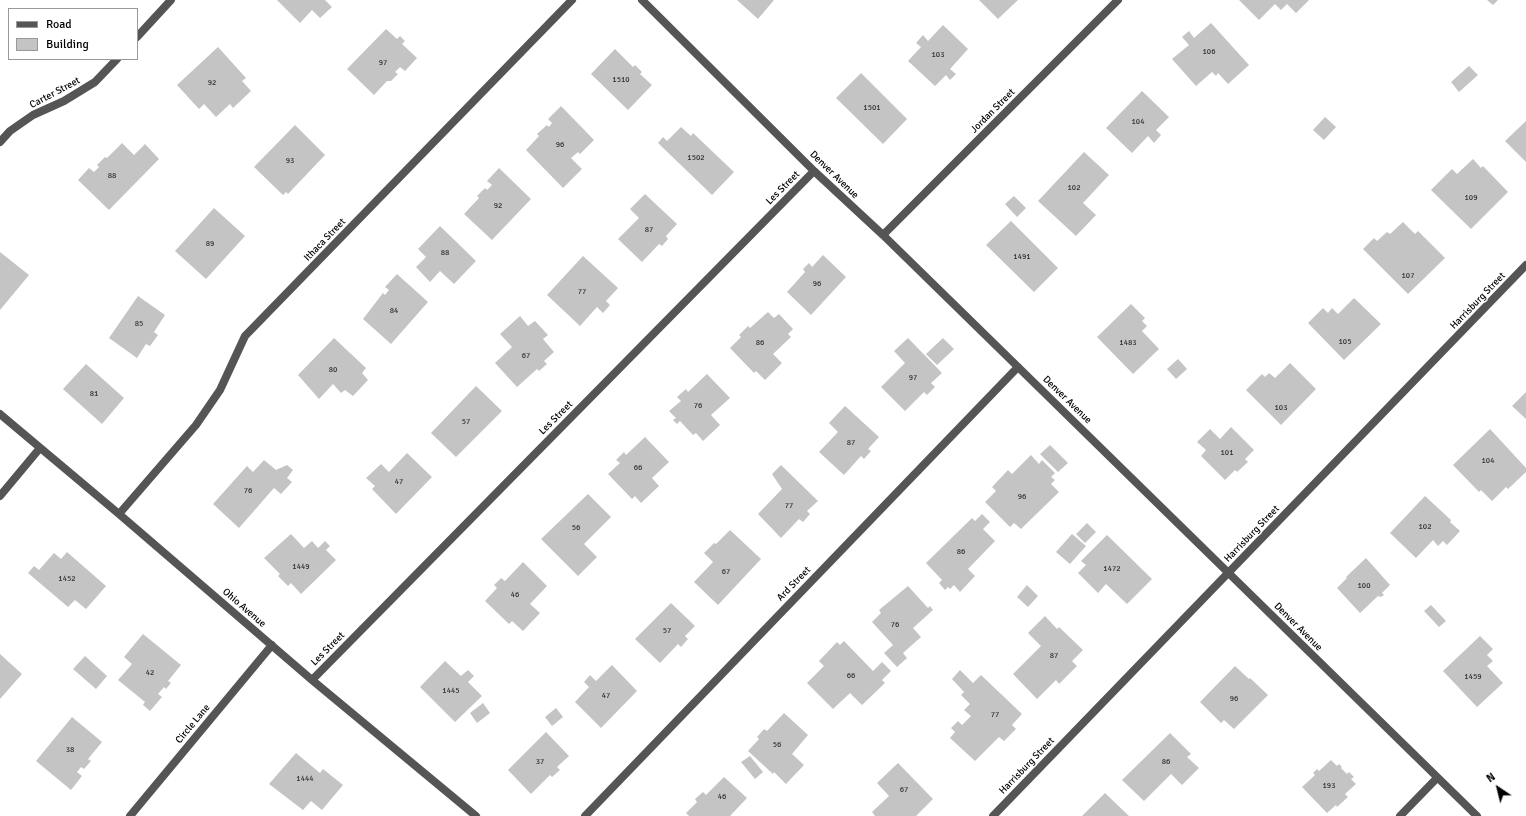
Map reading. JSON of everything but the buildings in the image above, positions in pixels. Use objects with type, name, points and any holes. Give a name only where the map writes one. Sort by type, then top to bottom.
[{"type":"street","points":[[138,36],[171,0]]},
{"type":"street","name":"Ithaca Street","points":[[119,514],[196,425],[220,390],[246,336],[572,0]]},
{"type":"street","name":"Denver Avenue","points":[[642,0],[814,171],[883,236],[1229,572],[1477,816]]},
{"type":"street","name":"Jordan Street","points":[[883,236],[1118,0]]},
{"type":"street","name":"Carter Street","points":[[0,142],[10,131],[33,115],[64,101],[95,82],[116,60]]},
{"type":"street","name":"Les Street","points":[[312,680],[814,171]]},
{"type":"street","name":"Harrisburg Street","points":[[993,816],[1526,265]]},
{"type":"street","name":"Ard Street","points":[[584,816],[1018,367]]},
{"type":"street","name":"Ohio Avenue","points":[[0,414],[312,680],[476,816]]},
{"type":"street","points":[[0,496],[40,448]]},
{"type":"street","name":"Circle Lane","points":[[130,816],[272,646]]},
{"type":"street","points":[[1400,816],[1437,778]]}]
